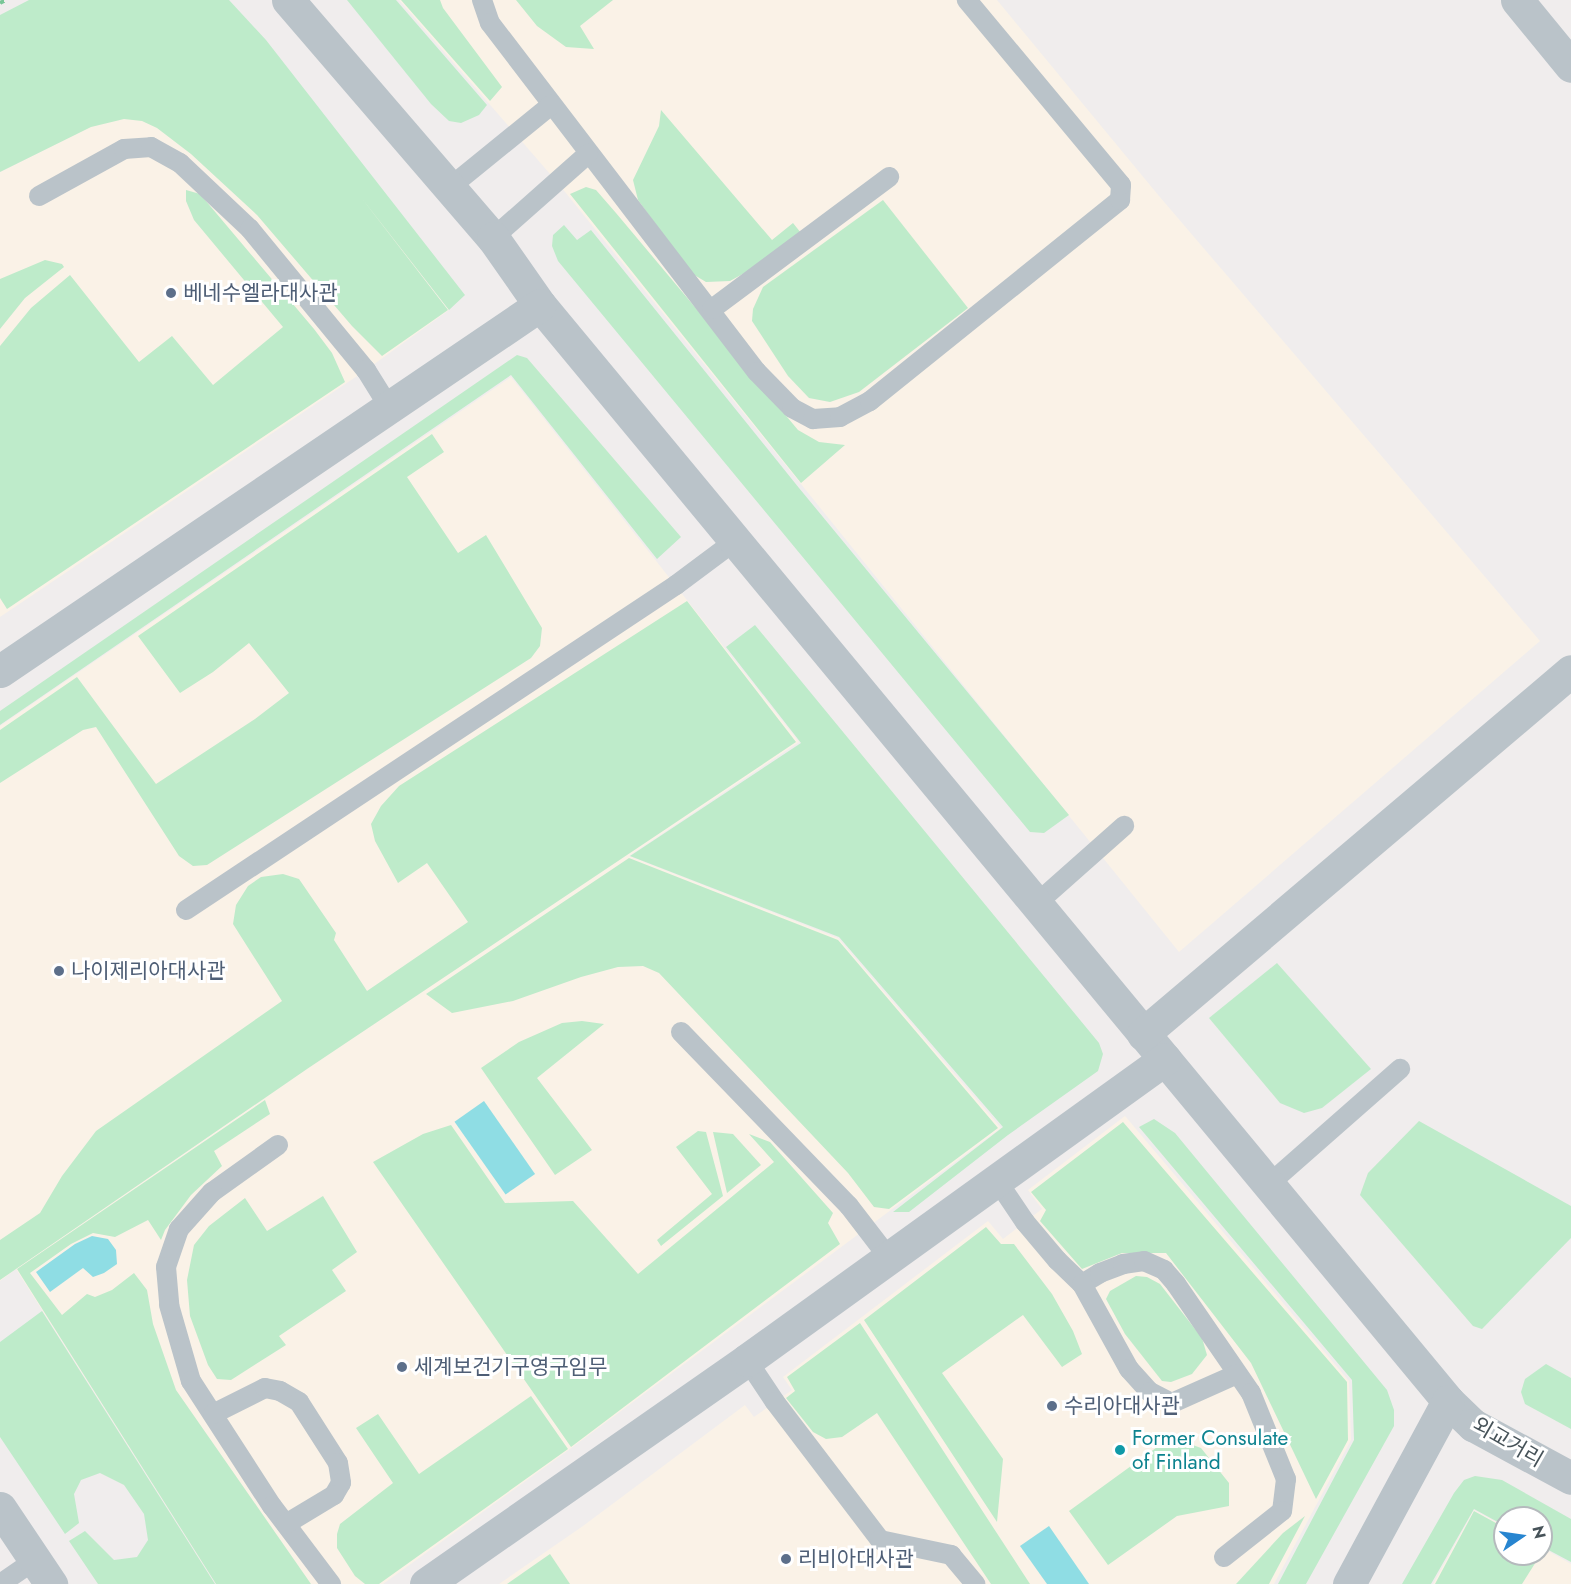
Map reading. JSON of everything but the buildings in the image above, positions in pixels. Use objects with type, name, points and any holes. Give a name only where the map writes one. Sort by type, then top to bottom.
[{"type":"street","name":"외교거리","points":[[288,0],[493,238],[540,305],[1448,1401],[1473,1425],[1571,1478]]},
{"type":"street","points":[[1517,0],[1571,66]]},
{"type":"street","points":[[0,671],[540,305]]},
{"type":"street","points":[[1143,1034],[1571,671]]},
{"type":"street","points":[[426,1584],[747,1360],[1165,1059]]},
{"type":"street","points":[[1349,1584],[1448,1401]]},
{"type":"street","points":[[0,1508],[43,1572]]},
{"type":"lane","points":[[482,0],[490,23],[588,154],[712,309],[757,372],[792,408],[813,419],[840,417],[870,401],[1120,200],[1121,185],[967,0]]},
{"type":"lane","points":[[449,188],[551,105]]},
{"type":"lane","points":[[39,196],[124,149],[151,147],[180,163],[250,229],[366,370],[389,407]]},
{"type":"lane","points":[[493,238],[588,154]]},
{"type":"lane","points":[[712,309],[889,177]]},
{"type":"lane","points":[[186,910],[676,585],[735,541]]},
{"type":"lane","points":[[1036,904],[1124,825]]},
{"type":"lane","points":[[681,1032],[849,1206],[889,1258]]},
{"type":"lane","points":[[1268,1185],[1400,1069]]},
{"type":"lane","points":[[278,1145],[212,1192],[179,1229],[166,1266],[169,1305],[191,1381],[286,1524],[331,1584]]},
{"type":"lane","points":[[996,1179],[1025,1222],[1057,1260],[1082,1284],[1128,1369],[1150,1392],[1172,1403],[1238,1374]]},
{"type":"lane","points":[[1082,1284],[1100,1273],[1123,1264],[1144,1261],[1164,1270],[1251,1393],[1286,1479],[1282,1511],[1224,1557]]},
{"type":"lane","points":[[747,1360],[775,1402],[880,1540],[951,1555],[975,1584]]},
{"type":"lane","points":[[213,1414],[265,1388],[280,1390],[299,1402],[338,1463],[341,1483],[334,1495],[286,1524]]},
{"type":"lane","points":[[0,1584],[43,1572]]},
{"type":"path","points":[[0,3],[6,0]]},
{"type":"shaded area","points":[[399,0],[997,0],[1159,196],[1540,641],[1179,952],[557,182]]},
{"type":"shaded area","points":[[248,48],[449,310],[366,370],[0,617],[0,172]]},
{"type":"shaded area","points":[[511,377],[799,742],[629,856],[838,938],[1001,1128],[570,1449],[383,1584],[216,1584],[16,1269],[0,1281],[0,726]]},
{"type":"shaded area","points":[[1125,1116],[1349,1381],[1351,1440],[1274,1584],[499,1584],[583,1526],[745,1405],[754,1417],[792,1390],[783,1377],[988,1221],[1003,1239],[1042,1209],[1028,1190]]},
{"type":"shaded area","points":[[1474,1510],[1493,1520],[1493,1566],[1553,1566],[1553,1554],[1571,1564],[1571,1584],[1433,1584]]},
{"type":"green space","points":[[29,0],[229,0],[266,40],[465,295],[449,310],[360,196],[448,310],[382,356],[352,326],[257,215],[191,154],[157,128],[142,121],[124,119],[91,127],[0,172],[0,15]]},
{"type":"green space","points":[[347,0],[396,0],[487,105],[479,115],[461,123],[449,121],[431,104]]},
{"type":"green space","points":[[401,0],[440,0],[443,8],[502,87],[490,101]]},
{"type":"green space","points":[[516,0],[613,0],[580,26],[594,49],[566,47],[537,26]]},
{"type":"green space","points":[[661,110],[772,240],[793,223],[801,233],[757,266],[730,281],[706,282],[691,273],[638,200],[633,180],[659,126]]},
{"type":"green space","points":[[586,187],[596,190],[798,430],[819,442],[845,445],[801,483],[570,194]]},
{"type":"green space","points":[[186,190],[200,194],[314,329],[332,353],[345,382],[7,609],[0,598],[0,346],[31,308],[70,275],[139,362],[172,336],[213,385],[283,327],[194,220],[186,201]]},
{"type":"green space","points":[[883,200],[968,308],[859,392],[830,402],[809,398],[788,376],[752,321],[753,309],[763,287]]},
{"type":"green space","points":[[564,225],[577,240],[591,230],[799,488],[1069,815],[1044,833],[1030,832],[558,261],[552,246],[553,235]]},
{"type":"green space","points":[[45,260],[62,264],[64,267],[25,298],[0,329],[0,279]]},
{"type":"green space","points":[[517,355],[527,358],[681,537],[657,559],[511,375],[0,725],[0,711]]},
{"type":"green space","points":[[432,434],[444,452],[407,477],[458,553],[486,535],[542,628],[540,646],[531,658],[207,865],[193,866],[179,856],[96,727],[83,730],[0,783],[0,730],[77,677],[156,784],[255,719],[289,693],[249,643],[213,672],[180,693],[138,636]]},
{"type":"green space","points":[[687,601],[796,742],[307,1069],[0,1280],[0,1240],[40,1213],[62,1176],[96,1131],[282,1001],[233,924],[236,905],[248,886],[261,877],[283,874],[299,879],[336,933],[334,940],[367,991],[468,922],[427,863],[398,883],[375,841],[371,824],[381,806],[399,786]]},
{"type":"green space","points":[[755,625],[1099,1043],[1103,1054],[1098,1071],[1008,1135],[909,1212],[893,1212],[1003,1127],[839,937],[630,856],[801,743],[726,647]]},
{"type":"green space","points":[[629,858],[838,940],[998,1128],[889,1209],[874,1207],[848,1173],[659,973],[643,966],[618,967],[581,977],[513,1001],[452,1013],[426,994]]},
{"type":"green space","points":[[1277,963],[1371,1069],[1322,1108],[1304,1113],[1280,1103],[1209,1018]]},
{"type":"green space","points":[[582,1021],[604,1024],[537,1078],[592,1150],[555,1175],[481,1068],[519,1042],[562,1023]]},
{"type":"green space","points":[[265,1100],[270,1114],[214,1151],[222,1166],[191,1195],[165,1230],[161,1240],[148,1220],[115,1237],[93,1233],[71,1244],[30,1273],[62,1315],[87,1294],[95,1297],[112,1290],[134,1273],[147,1290],[153,1324],[176,1390],[311,1584],[216,1584],[17,1269]]},
{"type":"green space","points":[[1154,1119],[1175,1133],[1387,1390],[1394,1410],[1394,1426],[1306,1584],[1278,1584],[1354,1440],[1352,1380],[1139,1127]]},
{"type":"green space","points":[[1419,1121],[1571,1206],[1571,1238],[1482,1329],[1473,1326],[1360,1195],[1368,1173]]},
{"type":"green space","points":[[1123,1122],[1347,1382],[1348,1440],[1316,1499],[1251,1363],[1166,1253],[1122,1253],[1082,1269],[1040,1221],[1046,1210],[1031,1192]]},
{"type":"green space","points":[[451,1125],[505,1203],[573,1201],[638,1274],[774,1162],[749,1134],[770,1142],[833,1213],[828,1223],[840,1244],[571,1447],[373,1162],[423,1134]]},
{"type":"green space","points":[[698,1131],[706,1132],[723,1196],[661,1246],[657,1240],[712,1194],[676,1147]]},
{"type":"green space","points":[[713,1132],[733,1134],[761,1165],[727,1193]]},
{"type":"green space","points":[[323,1196],[357,1252],[332,1270],[346,1291],[279,1336],[286,1345],[231,1380],[217,1379],[208,1365],[190,1316],[187,1280],[194,1245],[209,1226],[245,1198],[267,1231]]},
{"type":"green space","points":[[986,1227],[1001,1244],[1014,1244],[1052,1294],[1073,1331],[1082,1354],[1062,1367],[1023,1315],[942,1373],[1003,1459],[997,1522],[864,1320]]},
{"type":"green space","points":[[1136,1276],[1147,1277],[1160,1284],[1202,1338],[1207,1355],[1192,1374],[1171,1382],[1162,1381],[1125,1334],[1106,1299],[1110,1291]]},
{"type":"green space","points":[[42,1311],[215,1584],[98,1584],[69,1541],[85,1531],[114,1560],[137,1557],[148,1540],[144,1514],[124,1485],[100,1473],[81,1480],[74,1494],[79,1523],[65,1534],[0,1437],[0,1342]]},
{"type":"green space","points":[[860,1323],[1030,1584],[991,1584],[877,1413],[842,1437],[826,1439],[813,1432],[786,1398],[795,1391],[787,1377]]},
{"type":"green space","points":[[1546,1364],[1571,1378],[1571,1429],[1525,1404],[1521,1392],[1525,1379]]},
{"type":"green space","points":[[531,1396],[568,1449],[379,1584],[365,1584],[355,1576],[337,1548],[340,1524],[393,1483],[356,1428],[378,1414],[419,1474]]},
{"type":"green space","points":[[1171,1437],[1201,1448],[1229,1483],[1229,1506],[1177,1516],[1108,1565],[1069,1511]]},
{"type":"green space","points":[[1475,1476],[1502,1480],[1548,1506],[1493,1506],[1493,1519],[1474,1509],[1431,1584],[1402,1584],[1454,1493],[1464,1480]]},
{"type":"green space","points":[[1553,1509],[1571,1519],[1571,1562],[1553,1552]]},
{"type":"green space","points":[[1474,1511],[1493,1521],[1493,1566],[1533,1566],[1522,1584],[1435,1584]]},
{"type":"green space","points":[[1305,1516],[1269,1584],[1236,1584],[1283,1533]]},
{"type":"green space","points":[[550,1554],[570,1584],[507,1584]]},
{"type":"water","points":[[484,1101],[535,1174],[506,1195],[455,1122]]},
{"type":"water","points":[[92,1236],[108,1239],[116,1250],[117,1264],[93,1277],[83,1268],[50,1292],[36,1272],[75,1244]]},
{"type":"water","points":[[1049,1526],[1089,1584],[1047,1584],[1020,1546]]},
{"type":"place","name":"베네수엘라대사관","points":[[171,293]]},
{"type":"place","name":"나이제리아대사관","points":[[59,971]]},
{"type":"place","name":"세계보건기구영구임무","points":[[402,1367]]},
{"type":"place","name":"수리아대사관","points":[[1052,1406]]},
{"type":"place","name":"Former Consulate of Finland","points":[[1120,1450]]},
{"type":"place","name":"리비아대사관","points":[[786,1559]]}]
